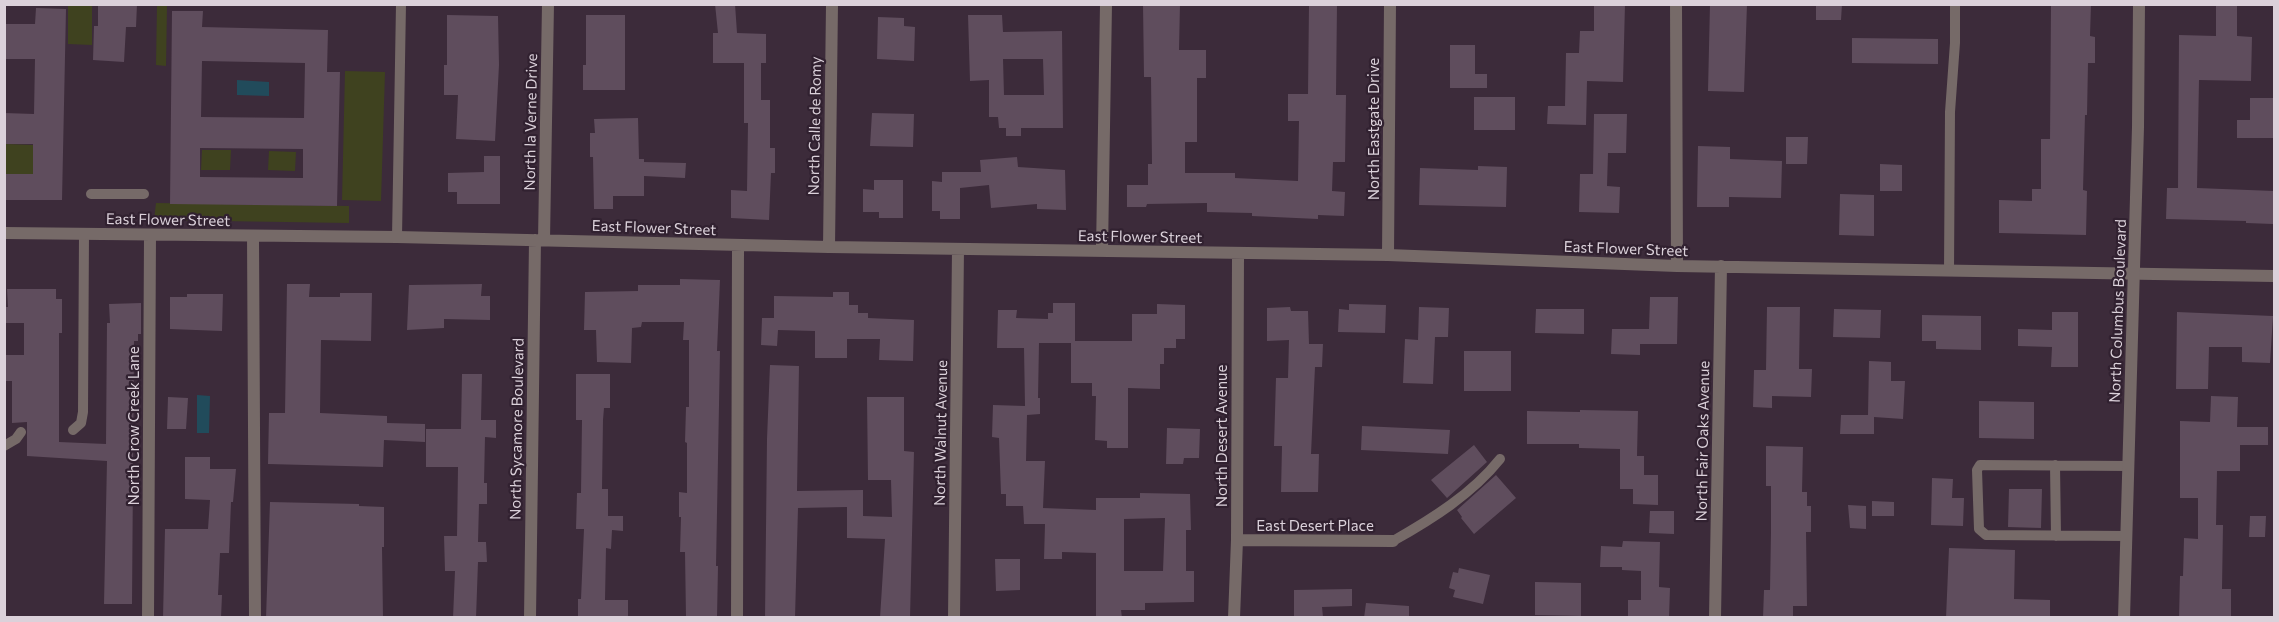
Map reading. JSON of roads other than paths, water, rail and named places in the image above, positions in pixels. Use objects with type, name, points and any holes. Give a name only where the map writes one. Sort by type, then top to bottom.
[{"type":"street","name":"North la Verne Drive","points":[[539,240],[548,4]]},
{"type":"street","name":"North Calle de Romy","points":[[829,248],[832,4]]},
{"type":"street","points":[[1102,251],[1106,4]]},
{"type":"street","name":"North Eastgate Drive","points":[[1388,255],[1390,4]]},
{"type":"street","points":[[1676,4],[1677,266]]},
{"type":"street","name":"North Columbus Boulevard","points":[[2124,618],[2139,4]]},
{"type":"street","name":"East Flower Street","points":[[4,233],[397,237],[829,248],[1388,255],[1677,266],[2274,276]]},
{"type":"street","name":"North Crow Creek Lane","points":[[148,618],[150,235]]},
{"type":"street","points":[[253,236],[255,618]]},
{"type":"street","name":"North Sycamore Boulevard","points":[[530,618],[539,240]]},
{"type":"street","points":[[738,245],[738,618]]},
{"type":"street","name":"North Walnut Avenue","points":[[954,618],[958,249]]},
{"type":"street","name":"North Desert Avenue","points":[[1234,618],[1237,540],[1238,254]]},
{"type":"street","name":"North Fair Oaks Avenue","points":[[1715,618],[1721,266]]},
{"type":"street","name":"East Desert Place","points":[[1237,540],[1393,541]]},
{"type":"lane","points":[[397,237],[400,4]]},
{"type":"lane","points":[[1949,271],[1950,112],[1955,4]]},
{"type":"lane","points":[[91,194],[144,194]]},
{"type":"lane","points":[[73,430],[81,423],[83,412],[84,234]]},
{"type":"lane","points":[[4,446],[16,439],[21,432]]},
{"type":"lane","points":[[1393,541],[1434,518],[1489,473],[1500,459]]},
{"type":"lane","points":[[2126,536],[1986,534],[1979,529],[1977,470],[1980,465],[2128,466]]},
{"type":"lane","points":[[2055,465],[2056,536]]},
{"type":"water","points":[[237,80],[269,82],[269,96],[237,95]]},
{"type":"water","points":[[197,395],[210,396],[209,433],[197,433]]}]
